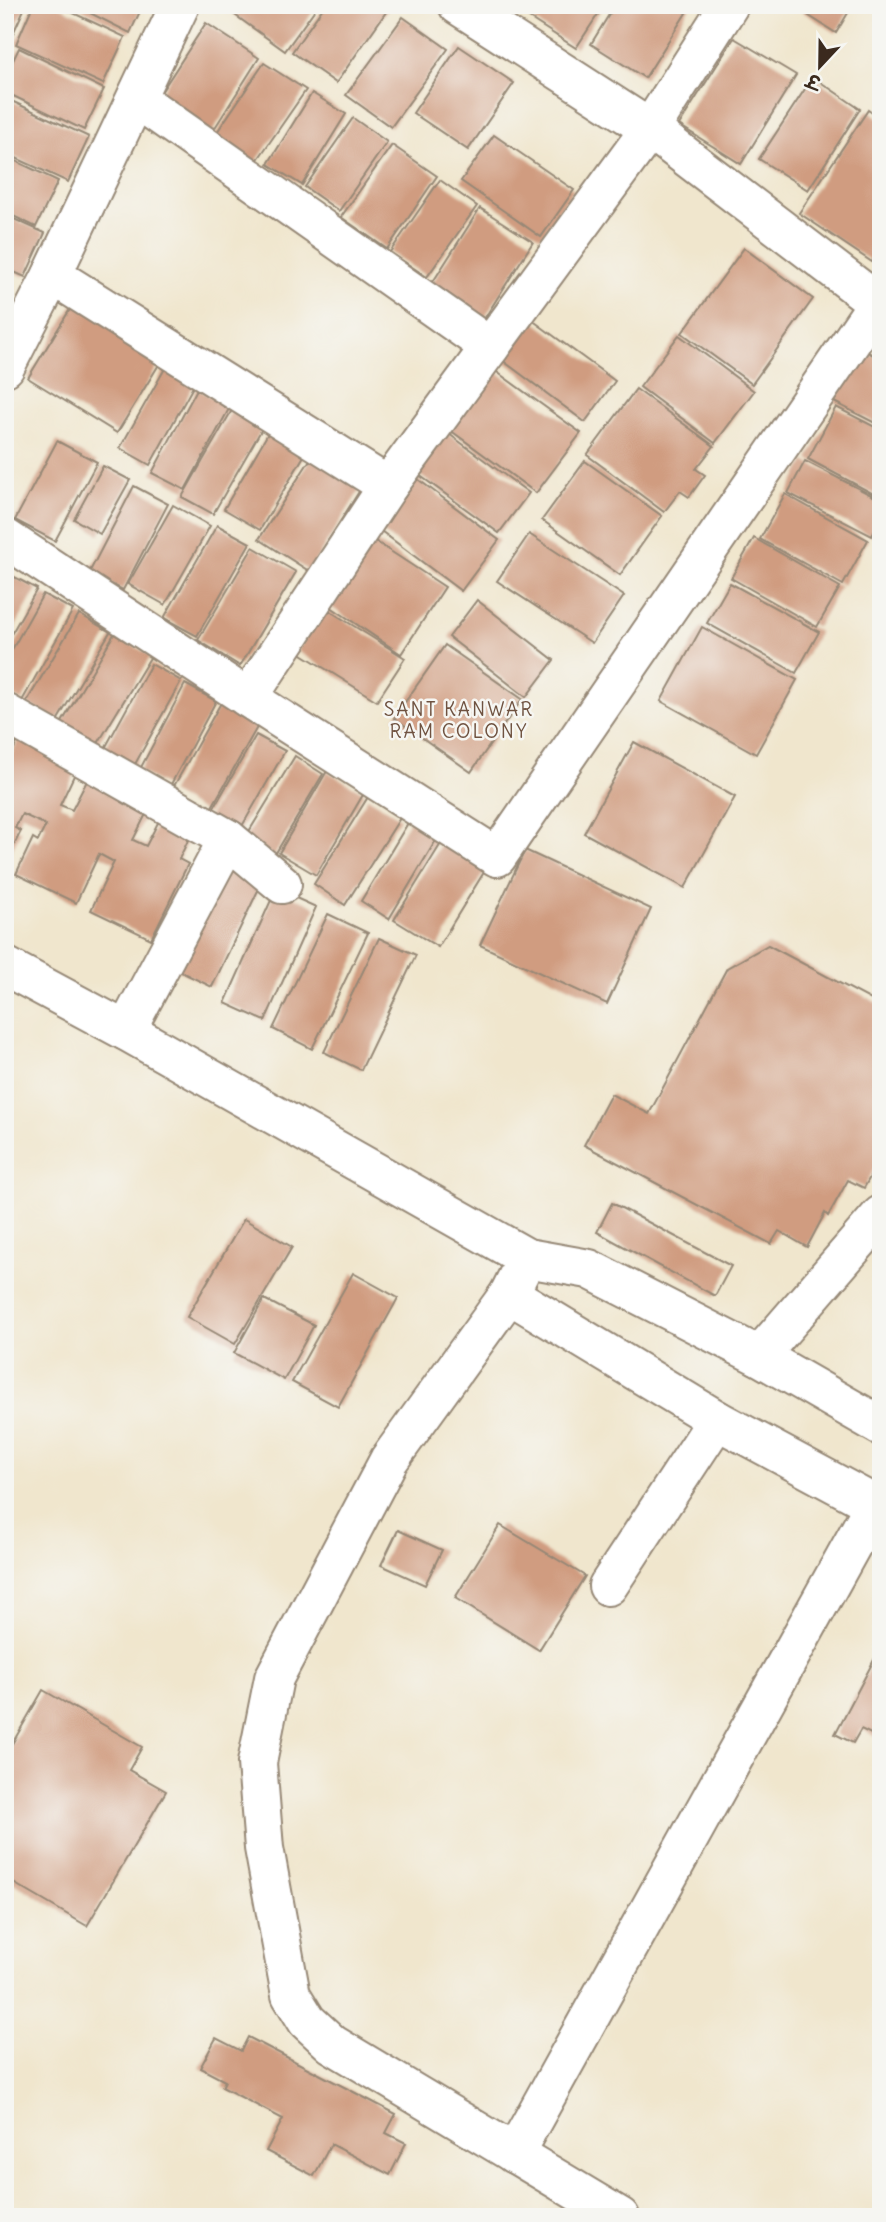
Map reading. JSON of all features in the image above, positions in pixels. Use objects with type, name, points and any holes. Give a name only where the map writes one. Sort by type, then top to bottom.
[{"type":"street","points":[[5,367],[52,275],[180,5]]},
{"type":"street","points":[[5,538],[497,857],[879,300],[650,129],[458,5]]},
{"type":"street","points":[[248,698],[388,486],[650,129],[729,5]]},
{"type":"street","points":[[137,99],[490,347]]},
{"type":"street","points":[[52,275],[388,486]]},
{"type":"street","points":[[10,729],[228,839],[282,884]]},
{"type":"street","points":[[126,1031],[228,839]]},
{"type":"street","points":[[5,966],[126,1031],[527,1258],[589,1269],[759,1356],[881,1426]]},
{"type":"street","points":[[759,1356],[881,1214]]},
{"type":"street","points":[[527,1258],[509,1294],[389,1460],[274,1678],[257,1763],[264,1848],[291,1995],[307,2021],[332,2045],[620,2217]]},
{"type":"street","points":[[509,1294],[717,1419],[877,1506],[514,2154]]},
{"type":"street","points":[[608,1586],[717,1419]]},
{"type":"building","points":[[5,5],[26,5],[5,51]]},
{"type":"building","points":[[33,5],[56,5],[125,37],[103,84],[16,44]]},
{"type":"building","points":[[74,5],[143,5],[130,33]]},
{"type":"building","points":[[221,5],[318,5],[285,51]]},
{"type":"building","points":[[325,5],[391,5],[336,83],[292,52]]},
{"type":"building","points":[[476,5],[517,5],[505,23]]},
{"type":"building","points":[[533,5],[604,5],[576,48],[526,16]]},
{"type":"building","points":[[615,5],[691,5],[645,78],[591,44]]},
{"type":"building","points":[[792,5],[848,5],[851,8],[836,33]]},
{"type":"building","points":[[403,17],[448,49],[391,127],[346,95]]},
{"type":"building","points":[[206,23],[259,58],[211,134],[156,100]]},
{"type":"building","points":[[734,38],[796,75],[741,164],[679,125]]},
{"type":"building","points":[[459,46],[514,83],[468,150],[413,113]]},
{"type":"building","points":[[19,48],[104,89],[84,130],[5,92],[5,77]]},
{"type":"building","points":[[264,63],[306,90],[254,165],[213,138]]},
{"type":"building","points":[[813,77],[860,109],[808,190],[759,159]]},
{"type":"building","points":[[312,93],[346,114],[302,185],[268,164]]},
{"type":"building","points":[[5,98],[89,137],[68,182],[5,153]]},
{"type":"building","points":[[868,110],[881,119],[881,248],[872,262],[799,213]]},
{"type":"building","points":[[353,118],[387,142],[339,211],[305,187]]},
{"type":"building","points":[[494,135],[574,190],[541,237],[461,181]]},
{"type":"building","points":[[392,145],[437,176],[387,249],[341,217]]},
{"type":"building","points":[[5,156],[58,181],[36,227],[5,212]]},
{"type":"building","points":[[440,180],[477,206],[427,277],[390,252]]},
{"type":"building","points":[[480,208],[533,242],[484,319],[431,285]]},
{"type":"building","points":[[5,215],[45,233],[25,277],[5,268]]},
{"type":"building","points":[[744,248],[813,299],[752,384],[682,333]]},
{"type":"building","points":[[77,298],[166,353],[117,433],[28,378]]},
{"type":"building","points":[[528,317],[615,381],[585,422],[498,357]]},
{"type":"building","points":[[679,335],[754,391],[715,443],[640,387]]},
{"type":"building","points":[[862,349],[881,359],[881,426],[834,402]]},
{"type":"building","points":[[172,356],[201,372],[150,465],[120,448]]},
{"type":"building","points":[[490,367],[581,433],[536,493],[446,427]]},
{"type":"building","points":[[197,389],[230,407],[185,490],[152,473]]},
{"type":"building","points":[[636,389],[714,446],[696,469],[705,475],[689,497],[680,491],[664,512],[587,455]]},
{"type":"building","points":[[836,407],[881,430],[881,498],[808,459]]},
{"type":"building","points":[[232,410],[263,427],[213,514],[182,497]]},
{"type":"building","points":[[274,423],[311,444],[260,530],[224,509]]},
{"type":"building","points":[[445,431],[529,493],[499,533],[415,472]]},
{"type":"building","points":[[57,441],[97,462],[55,541],[15,520]]},
{"type":"building","points":[[317,449],[360,490],[309,571],[259,539]]},
{"type":"building","points":[[585,461],[662,516],[620,575],[542,520]]},
{"type":"building","points":[[805,461],[881,500],[881,519],[872,536],[788,493]]},
{"type":"building","points":[[103,466],[130,480],[100,534],[74,519]]},
{"type":"building","points":[[415,477],[499,540],[461,591],[377,528]]},
{"type":"building","points":[[134,486],[168,504],[123,590],[89,573]]},
{"type":"building","points":[[785,494],[868,540],[843,585],[760,539]]},
{"type":"building","points":[[173,505],[210,526],[165,605],[128,584]]},
{"type":"building","points":[[217,525],[250,543],[197,636],[164,618]]},
{"type":"building","points":[[529,534],[624,596],[592,643],[497,581]]},
{"type":"building","points":[[754,538],[840,587],[817,627],[731,578]]},
{"type":"building","points":[[372,539],[445,587],[401,654],[328,605]]},
{"type":"building","points":[[253,547],[296,572],[240,666],[198,640]]},
{"type":"building","points":[[5,572],[37,589],[5,645]]},
{"type":"building","points":[[730,583],[819,632],[796,673],[707,623]]},
{"type":"building","points":[[43,594],[73,610],[22,701],[5,692],[5,662]]},
{"type":"building","points":[[477,600],[554,660],[526,697],[449,637]]},
{"type":"building","points":[[325,608],[405,658],[377,701],[297,651]]},
{"type":"building","points":[[79,614],[110,632],[57,721],[26,703]]},
{"type":"building","points":[[702,627],[797,680],[756,754],[661,701]]},
{"type":"building","points":[[114,634],[151,656],[97,745],[61,724]]},
{"type":"building","points":[[445,645],[522,699],[471,772],[394,718]]},
{"type":"building","points":[[151,664],[181,681],[134,766],[104,750]]},
{"type":"building","points":[[185,684],[216,701],[169,788],[139,771]]},
{"type":"building","points":[[222,701],[260,722],[208,814],[170,793]]},
{"type":"building","points":[[256,735],[285,751],[237,835],[208,818]]},
{"type":"building","points":[[19,738],[78,767],[60,805],[72,810],[91,773],[152,802],[133,840],[146,846],[165,809],[196,824],[179,859],[188,864],[151,939],[91,910],[114,862],[99,854],[76,903],[16,874],[33,838],[38,841],[46,825],[22,814],[15,828],[21,831],[5,863],[5,768]]},
{"type":"building","points":[[634,742],[735,797],[685,888],[584,833]]},
{"type":"building","points":[[295,756],[323,774],[274,856],[245,838]]},
{"type":"building","points":[[327,771],[364,793],[316,875],[279,853]]},
{"type":"building","points":[[368,797],[400,818],[345,905],[314,884]]},
{"type":"building","points":[[411,818],[439,835],[389,919],[361,901]]},
{"type":"building","points":[[445,837],[489,864],[438,947],[394,920]]},
{"type":"building","points":[[525,850],[651,909],[607,1004],[480,945]]},
{"type":"building","points":[[228,863],[263,880],[212,987],[177,970]]},
{"type":"building","points":[[276,889],[316,907],[265,1021],[225,1003]]},
{"type":"building","points":[[328,914],[368,933],[312,1049],[273,1029]]},
{"type":"building","points":[[379,938],[416,955],[361,1070],[324,1052]]},
{"type":"building","points":[[768,945],[881,1005],[881,1157],[864,1188],[848,1180],[828,1216],[825,1213],[807,1247],[779,1231],[771,1244],[584,1145],[611,1094],[649,1114],[727,968]]},
{"type":"building","points":[[612,1203],[731,1266],[715,1296],[597,1232]]},
{"type":"building","points":[[244,1219],[292,1247],[235,1344],[187,1317]]},
{"type":"building","points":[[353,1273],[398,1298],[338,1407],[292,1382]]},
{"type":"building","points":[[264,1299],[314,1325],[284,1380],[234,1353]]},
{"type":"building","points":[[500,1525],[585,1576],[539,1650],[455,1598]]},
{"type":"building","points":[[398,1530],[442,1550],[425,1585],[381,1565]]},
{"type":"building","points":[[875,1658],[881,1662],[881,1739],[861,1729],[853,1743],[835,1734]]},
{"type":"building","points":[[43,1690],[142,1747],[129,1770],[166,1791],[87,1926],[5,1878],[5,1756]]},
{"type":"building","points":[[248,2037],[396,2114],[386,2133],[406,2143],[390,2175],[331,2144],[314,2176],[266,2151],[283,2119],[222,2087],[225,2081],[200,2068],[216,2038],[241,2051]]},
{"type":"district","name":"SANT KANWAR RAM COLONY","points":[[459,720]]}]
